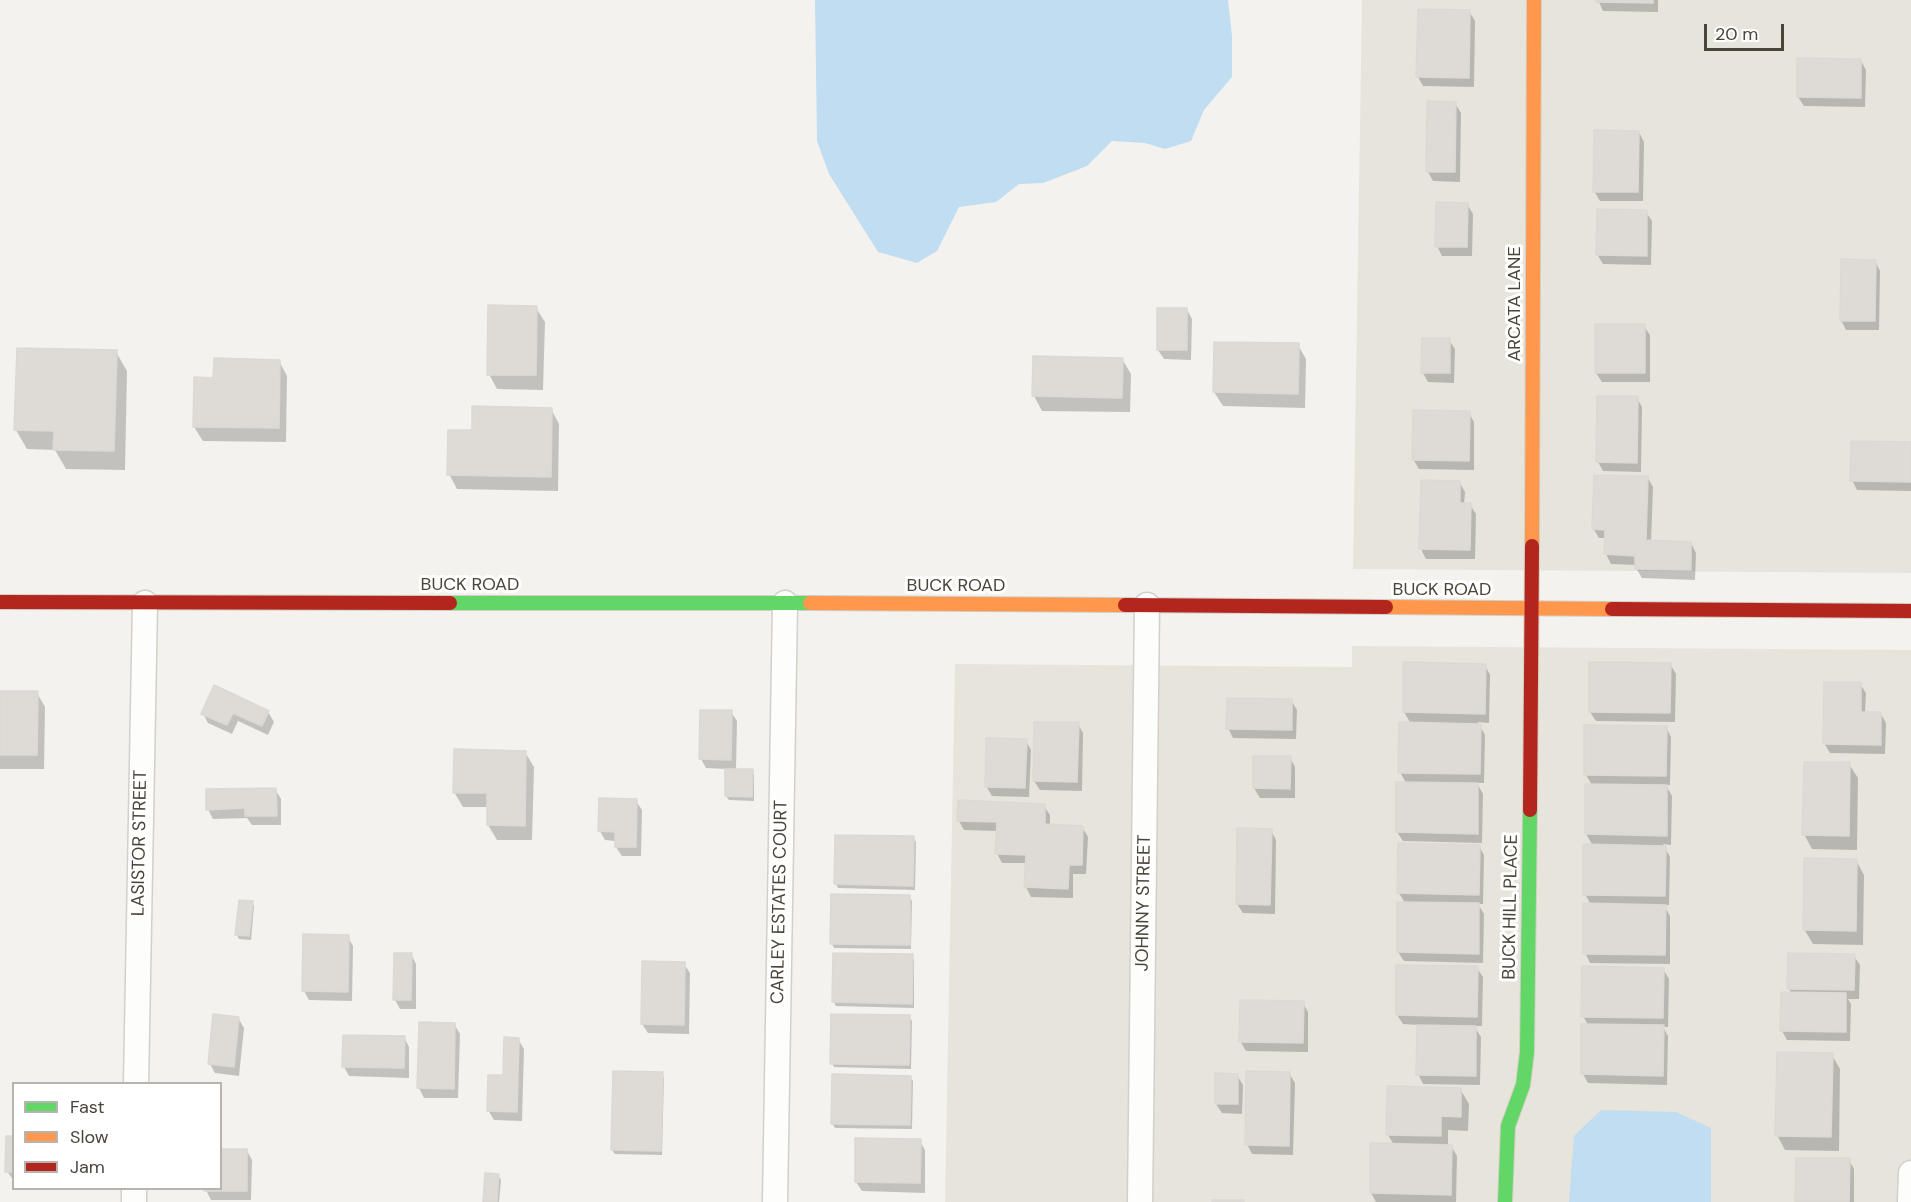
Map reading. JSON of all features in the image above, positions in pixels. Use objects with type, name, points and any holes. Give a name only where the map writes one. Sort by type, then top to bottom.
[{"type":"street","name":"ARCATA LANE","points":[[1532,608],[1534,0]]},
{"type":"street","name":"BUCK ROAD","points":[[0,602],[785,603],[1911,611]]},
{"type":"street","name":"LASISTOR STREET","points":[[136,1082],[145,603]]},
{"type":"street","name":"CARLEY ESTATES COURT","points":[[775,1202],[785,603]]},
{"type":"street","name":"JOHNNY STREET","points":[[1140,1202],[1148,605]]},
{"type":"street","name":"BUCK HILL PLACE","points":[[1505,1202],[1508,1126],[1523,1085],[1527,1052],[1532,608]]},
{"type":"street","points":[[1910,1202],[1911,1173]]},
{"type":"shaded area","points":[[1362,0],[1911,0],[1911,573],[1353,569]]},
{"type":"shaded area","points":[[1352,646],[1911,650],[1911,1202],[945,1202],[955,664],[1352,667]]},
{"type":"water","points":[[815,0],[1228,0],[1232,36],[1232,77],[1204,110],[1191,141],[1165,149],[1145,143],[1112,141],[1087,166],[1043,183],[1019,184],[996,202],[959,207],[937,251],[917,263],[878,252],[829,174],[817,141]]},
{"type":"water","points":[[1601,1110],[1676,1112],[1711,1128],[1711,1202],[1569,1202],[1574,1136]]},
{"type":"building","points":[[1596,0],[1653,0],[1653,3],[1596,2]]},
{"type":"building","points":[[1418,9],[1470,10],[1469,78],[1416,77]]},
{"type":"building","points":[[1797,58],[1861,59],[1861,98],[1797,97]]},
{"type":"building","points":[[1427,101],[1456,102],[1455,172],[1426,172]]},
{"type":"building","points":[[1594,130],[1639,131],[1638,192],[1593,192]]},
{"type":"building","points":[[1436,202],[1468,203],[1467,247],[1435,247]]},
{"type":"building","points":[[1597,209],[1647,210],[1647,256],[1596,255]]},
{"type":"building","points":[[1841,259],[1876,260],[1875,321],[1840,321]]},
{"type":"building","points":[[488,305],[537,306],[536,375],[487,375]]},
{"type":"building","points":[[1157,308],[1187,308],[1187,350],[1157,350]]},
{"type":"building","points":[[1595,324],[1645,324],[1645,373],[1595,373]]},
{"type":"building","points":[[1422,338],[1450,338],[1450,373],[1421,373]]},
{"type":"building","points":[[1214,342],[1299,343],[1298,394],[1213,392]]},
{"type":"building","points":[[17,348],[117,350],[114,451],[53,450],[54,431],[14,430]]},
{"type":"building","points":[[1033,356],[1123,358],[1122,398],[1032,396]]},
{"type":"building","points":[[214,358],[280,360],[279,428],[193,427],[194,377],[213,378]]},
{"type":"building","points":[[1597,396],[1638,396],[1637,463],[1596,462]]},
{"type":"building","points":[[472,406],[552,408],[551,477],[447,475],[448,430],[472,430]]},
{"type":"building","points":[[1413,410],[1470,411],[1469,461],[1412,460]]},
{"type":"building","points":[[1851,441],[1911,442],[1911,482],[1850,481]]},
{"type":"building","points":[[1594,475],[1648,476],[1646,540],[1691,542],[1691,570],[1635,569],[1635,556],[1604,554],[1605,530],[1592,529]]},
{"type":"building","points":[[1421,480],[1460,481],[1460,503],[1471,503],[1470,550],[1419,549]]},
{"type":"building","points":[[1403,662],[1486,664],[1485,714],[1403,712]]},
{"type":"building","points":[[1589,662],[1671,663],[1670,713],[1589,712]]},
{"type":"building","points":[[1824,682],[1861,682],[1861,712],[1881,712],[1881,745],[1823,744]]},
{"type":"building","points":[[214,685],[269,711],[262,726],[233,713],[227,725],[201,714]]},
{"type":"building","points":[[0,691],[38,691],[37,755],[0,755]]},
{"type":"building","points":[[1227,698],[1292,699],[1292,730],[1226,729]]},
{"type":"building","points":[[700,710],[732,710],[731,760],[699,759]]},
{"type":"building","points":[[1034,722],[1079,722],[1077,782],[1033,781]]},
{"type":"building","points":[[1399,722],[1481,724],[1480,774],[1398,773]]},
{"type":"building","points":[[1584,725],[1667,726],[1666,776],[1584,775]]},
{"type":"building","points":[[986,738],[1027,739],[1025,788],[985,787]]},
{"type":"building","points":[[454,749],[526,751],[525,826],[487,825],[487,793],[453,793]]},
{"type":"building","points":[[1253,756],[1291,756],[1290,789],[1253,788]]},
{"type":"building","points":[[1804,762],[1850,762],[1849,836],[1802,835]]},
{"type":"building","points":[[725,769],[753,769],[752,797],[725,796]]},
{"type":"building","points":[[1396,782],[1478,783],[1478,834],[1396,832]]},
{"type":"building","points":[[1585,784],[1667,785],[1667,836],[1585,834]]},
{"type":"building","points":[[276,788],[277,816],[245,816],[245,808],[206,810],[206,789]]},
{"type":"building","points":[[599,798],[637,799],[636,847],[615,847],[615,832],[598,831]]},
{"type":"building","points":[[958,800],[1045,804],[1045,824],[1083,826],[1082,865],[1069,865],[1068,889],[1024,887],[1026,855],[995,854],[997,822],[957,821]]},
{"type":"building","points":[[1237,828],[1272,829],[1270,905],[1236,904]]},
{"type":"building","points":[[835,835],[914,836],[913,886],[834,884]]},
{"type":"building","points":[[1398,843],[1480,845],[1479,895],[1397,893]]},
{"type":"building","points":[[1583,844],[1666,846],[1665,896],[1583,895]]},
{"type":"building","points":[[1804,858],[1857,859],[1856,931],[1803,930]]},
{"type":"building","points":[[831,894],[910,895],[910,945],[830,944]]},
{"type":"building","points":[[239,900],[253,901],[249,936],[235,935]]},
{"type":"building","points":[[1397,902],[1479,903],[1479,954],[1397,952]]},
{"type":"building","points":[[1583,903],[1666,905],[1665,955],[1583,954]]},
{"type":"building","points":[[303,934],[349,935],[348,992],[302,991]]},
{"type":"building","points":[[394,953],[412,953],[411,1000],[393,1000]]},
{"type":"building","points":[[833,953],[913,954],[912,1004],[832,1002]]},
{"type":"building","points":[[1788,953],[1855,954],[1854,990],[1787,989]]},
{"type":"building","points":[[642,961],[685,962],[684,1025],[641,1024]]},
{"type":"building","points":[[1396,965],[1478,966],[1477,1017],[1396,1015]]},
{"type":"building","points":[[1582,966],[1664,968],[1663,1018],[1581,1017]]},
{"type":"building","points":[[1781,992],[1846,993],[1846,1032],[1780,1031]]},
{"type":"building","points":[[1240,1000],[1304,1001],[1303,1043],[1239,1042]]},
{"type":"building","points":[[213,1014],[239,1017],[234,1067],[208,1064]]},
{"type":"building","points":[[831,1014],[910,1015],[909,1065],[830,1064]]},
{"type":"building","points":[[419,1022],[455,1023],[454,1089],[417,1088]]},
{"type":"building","points":[[1581,1024],[1664,1025],[1663,1076],[1581,1074]]},
{"type":"building","points":[[1417,1025],[1476,1026],[1476,1076],[1416,1075]]},
{"type":"building","points":[[343,1035],[405,1036],[404,1068],[342,1067]]},
{"type":"building","points":[[504,1037],[519,1038],[517,1112],[487,1111],[488,1075],[503,1075]]},
{"type":"building","points":[[1777,1052],[1833,1053],[1831,1137],[1775,1136]]},
{"type":"building","points":[[613,1071],[663,1072],[661,1151],[611,1150]]},
{"type":"building","points":[[1246,1071],[1290,1072],[1289,1146],[1245,1145]]},
{"type":"building","points":[[1215,1073],[1238,1074],[1238,1104],[1215,1104]]},
{"type":"building","points":[[832,1074],[911,1076],[910,1125],[831,1124]]},
{"type":"building","points":[[1387,1086],[1461,1088],[1461,1117],[1441,1116],[1441,1136],[1386,1135]]},
{"type":"building","points":[[6,1136],[12,1136],[12,1172],[5,1172]]},
{"type":"building","points":[[855,1138],[921,1139],[920,1183],[855,1182]]},
{"type":"building","points":[[1370,1143],[1452,1145],[1451,1195],[1370,1193]]},
{"type":"building","points":[[222,1149],[247,1149],[247,1191],[204,1191],[222,1190]]},
{"type":"building","points":[[1796,1158],[1850,1158],[1849,1202],[1795,1202]]},
{"type":"building","points":[[485,1173],[499,1174],[497,1202],[483,1202]]},
{"type":"building","points":[[1212,1200],[1244,1200],[1244,1202],[1212,1202]]},
{"type":"traffic: fast","points":[[450,603],[810,603]]},
{"type":"traffic: fast","points":[[1505,1202],[1508,1126],[1523,1085],[1527,1052],[1530,810]]},
{"type":"traffic: slow","points":[[1532,546],[1534,0]]},
{"type":"traffic: slow","points":[[810,603],[1125,605]]},
{"type":"traffic: slow","points":[[1386,607],[1612,609]]},
{"type":"traffic: jam","points":[[1530,810],[1532,546]]},
{"type":"traffic: jam","points":[[0,602],[450,603]]},
{"type":"traffic: jam","points":[[1125,605],[1386,607]]},
{"type":"traffic: jam","points":[[1612,609],[1911,611]]}]
